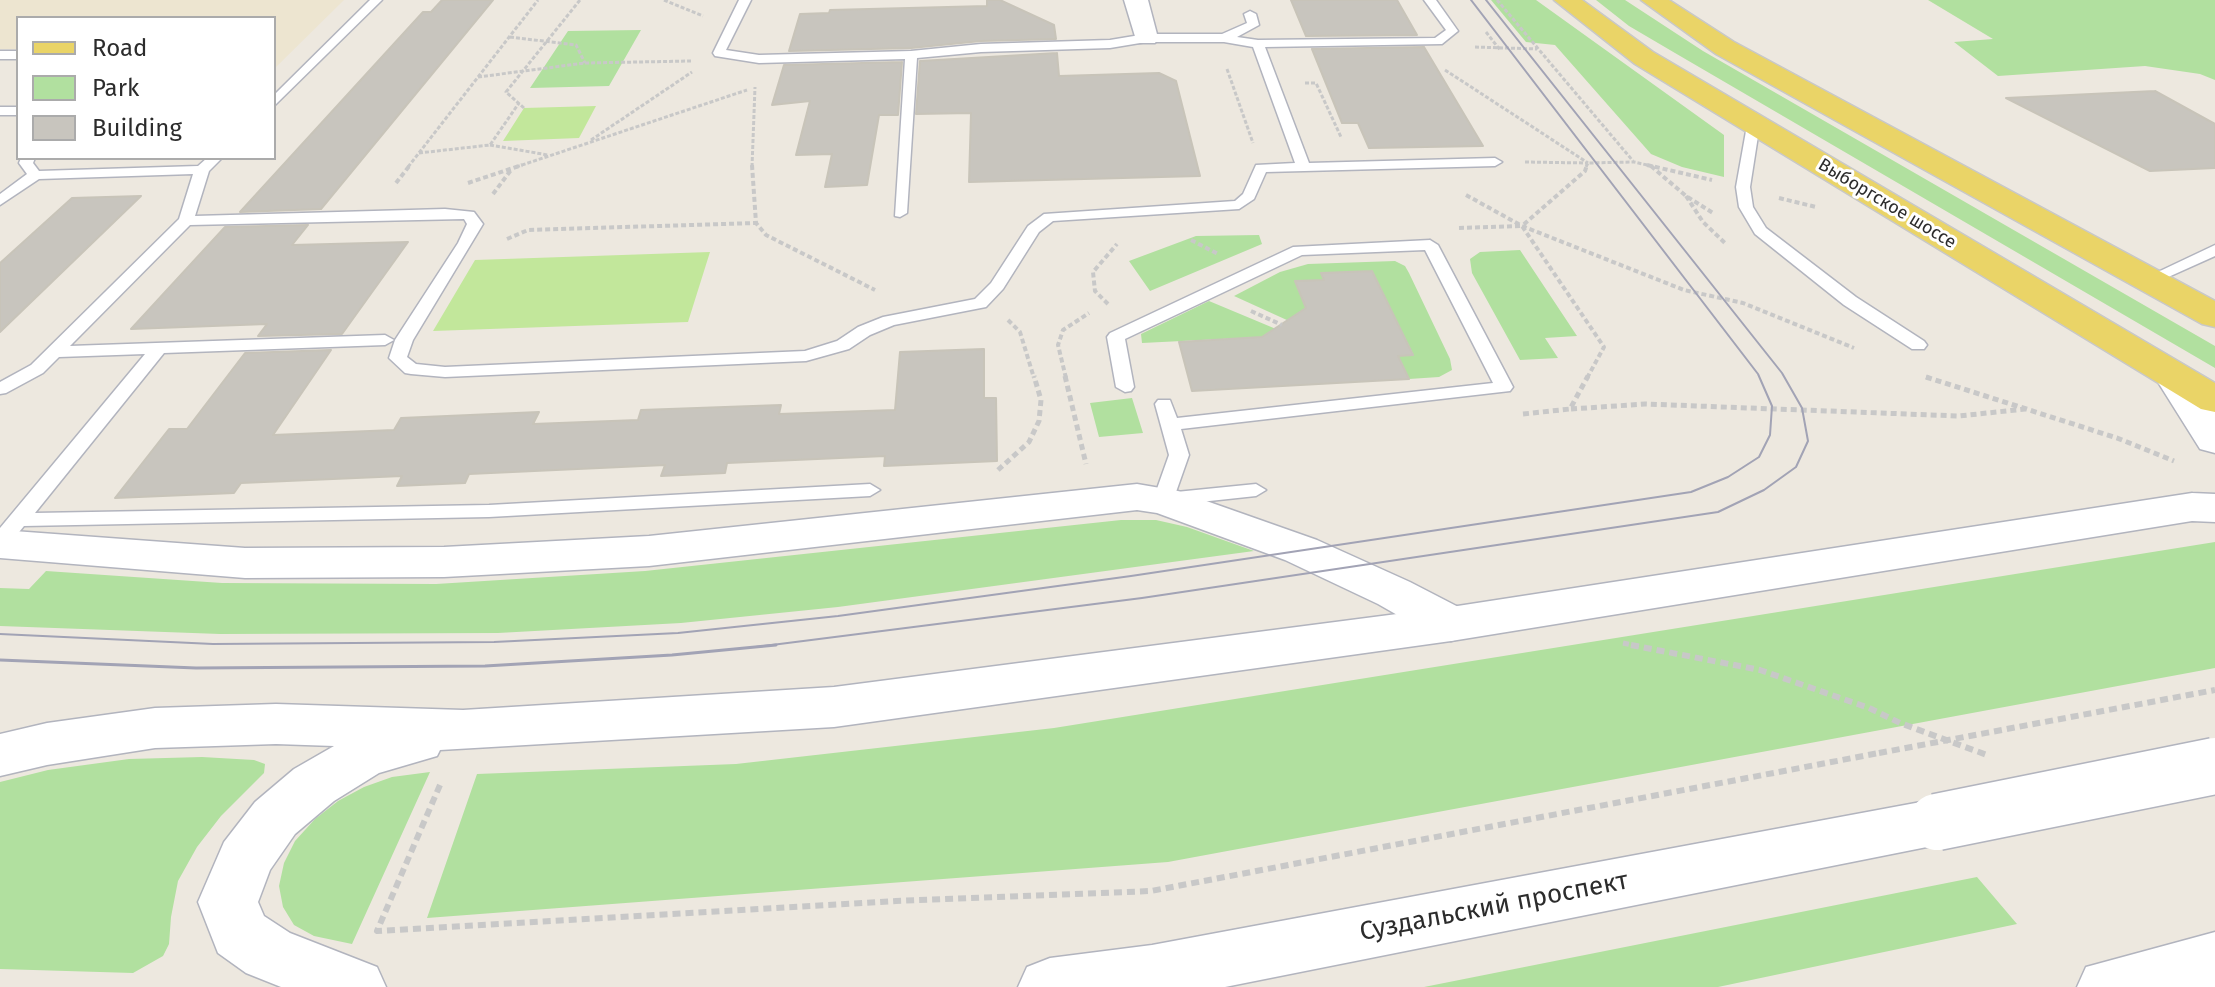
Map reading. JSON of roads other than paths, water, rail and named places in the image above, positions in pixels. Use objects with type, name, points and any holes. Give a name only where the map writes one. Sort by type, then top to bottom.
[{"type":"main road","name":"Выборгское шоссе","points":[[1566,0],[1644,58],[2215,400]]},
{"type":"main road","points":[[1653,0],[1725,48],[2215,316]]},
{"type":"main road","points":[[2176,379],[2215,440]]},
{"type":"main road","points":[[354,987],[268,953],[240,934],[228,902],[245,859],[275,818],[314,785],[362,756],[454,751],[834,707],[1451,624],[2207,500]]},
{"type":"main road","points":[[0,755],[47,744],[155,728],[276,724],[454,751]]},
{"type":"main road","name":"Суздальский проспект","points":[[1050,987],[1152,973],[2215,766]]},
{"type":"main road","points":[[2109,987],[2215,960]]},
{"type":"street","points":[[1136,0],[1146,38]]},
{"type":"street","points":[[6,535],[245,563],[444,562],[649,551],[1150,499],[1301,550],[1394,593],[1451,624]]},
{"type":"lane","points":[[276,100],[376,0]]},
{"type":"lane","points":[[745,0],[713,57],[759,59],[911,55],[981,48],[1110,44],[1146,38],[1224,38],[1258,44],[1438,41],[1452,31],[1430,0]]},
{"type":"lane","points":[[1224,38],[1253,25],[1250,14]]},
{"type":"lane","points":[[1258,44],[1304,167]]},
{"type":"lane","points":[[900,213],[911,55]]},
{"type":"lane","points":[[1753,123],[1743,187],[1746,207],[1760,231],[1850,301],[1918,345]]},
{"type":"lane","points":[[27,160],[26,163],[35,175]]},
{"type":"lane","points":[[0,389],[37,369],[186,221],[202,170],[213,160]]},
{"type":"lane","points":[[186,221],[469,215],[475,224],[461,251],[404,340],[398,358],[411,369],[445,372],[806,356],[843,345],[864,331],[889,321],[980,303],[997,286],[1033,229],[1049,217],[1239,205],[1249,196],[1261,168],[1495,162]]},
{"type":"lane","points":[[0,201],[35,175],[202,170]]},
{"type":"lane","points":[[1125,387],[1116,337],[1299,250],[1430,245],[1504,387],[1172,424]]},
{"type":"lane","points":[[2149,280],[2215,250]]},
{"type":"lane","points":[[54,352],[385,340]]},
{"type":"lane","points":[[6,535],[158,349]]},
{"type":"lane","points":[[1150,499],[1179,455],[1164,404]]},
{"type":"lane","points":[[6,535],[870,490]]},
{"type":"lane","points":[[1150,499],[1256,490]]},
{"type":"tram line","points":[[0,634],[213,644],[494,642],[678,633],[838,616],[1131,576],[1691,492],[1728,477],[1759,457],[1770,435],[1772,406],[1758,374],[1471,0]]},
{"type":"tram line","points":[[758,647],[1142,598],[1718,512],[1764,490],[1796,467],[1808,441],[1802,408],[1782,373],[1486,0]]},
{"type":"tram line","points":[[758,647],[776,645]]},
{"type":"tram line","points":[[0,660],[196,668],[485,666],[758,647]]}]
